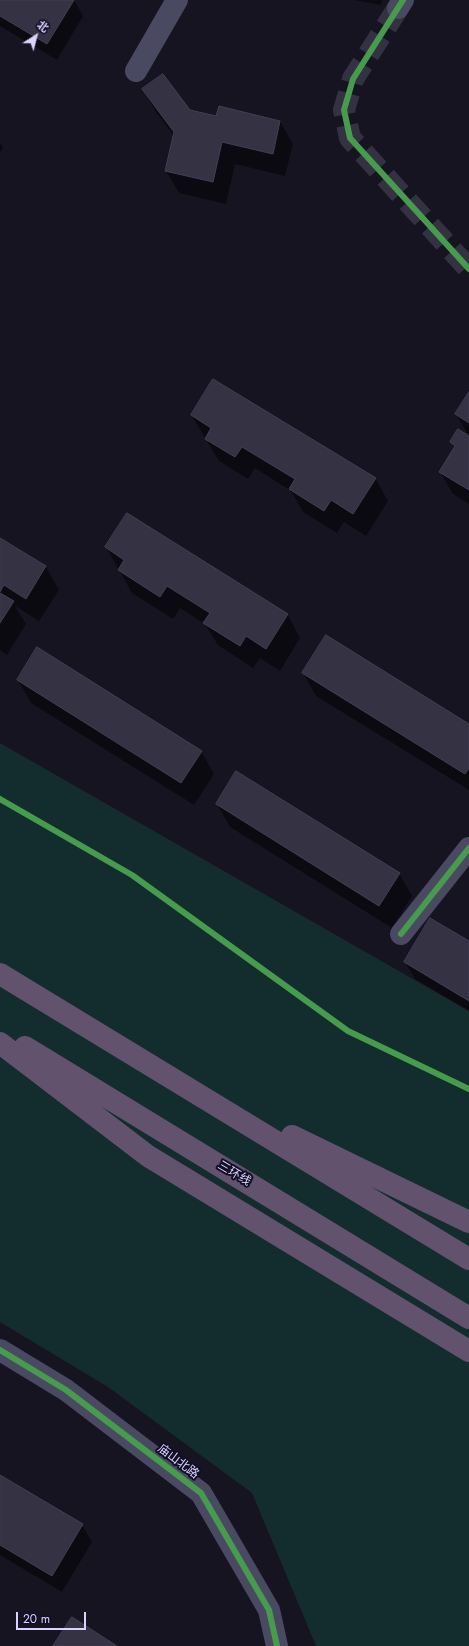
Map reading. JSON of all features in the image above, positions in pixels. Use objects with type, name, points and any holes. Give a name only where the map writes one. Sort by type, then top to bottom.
[{"type":"highway","points":[[0,974],[469,1258]]},
{"type":"highway","name":"三环线","points":[[0,1031],[469,1318]]},
{"type":"highway","points":[[0,1043],[148,1156],[469,1350]]},
{"type":"highway","points":[[173,1078],[469,1222]]},
{"type":"street","points":[[136,71],[177,0]]},
{"type":"street","points":[[401,934],[469,848]]},
{"type":"street","name":"庙山北路","points":[[0,1350],[66,1390],[201,1493],[269,1610],[277,1646]]},
{"type":"green space","points":[[0,743],[469,1011],[469,1646],[316,1646],[252,1493],[108,1387],[0,1322]]},
{"type":"building","points":[[0,0],[74,0],[47,44],[0,16]]},
{"type":"building","points":[[163,74],[190,110],[216,116],[219,106],[280,121],[273,154],[222,142],[213,182],[165,171],[174,132],[142,89]]},
{"type":"building","points":[[213,379],[376,478],[353,514],[331,500],[324,511],[289,489],[295,479],[242,447],[235,457],[205,439],[211,428],[191,415]]},
{"type":"building","points":[[469,392],[469,423],[455,414]]},
{"type":"building","points":[[458,429],[469,436],[469,490],[439,472],[455,446],[450,442]]},
{"type":"building","points":[[127,513],[288,614],[266,649],[246,636],[240,646],[203,623],[210,613],[167,586],[160,597],[118,570],[124,560],[105,547]]},
{"type":"building","points":[[0,538],[46,566],[26,599],[4,585],[0,592]]},
{"type":"building","points":[[0,593],[14,601],[0,623]]},
{"type":"building","points":[[326,635],[469,724],[469,768],[465,774],[302,673]]},
{"type":"building","points":[[37,647],[202,751],[181,783],[17,680]]},
{"type":"building","points":[[236,771],[400,873],[379,906],[216,804]]},
{"type":"building","points":[[430,918],[469,941],[469,1001],[404,962]]},
{"type":"building","points":[[0,1475],[83,1524],[52,1576],[0,1545]]},
{"type":"building","points":[[72,1617],[117,1646],[53,1646]]},
{"type":"tunnel","points":[[398,8],[353,79],[344,110],[350,138],[469,269]]},
{"type":"cycle path","points":[[403,0],[353,79],[344,110],[350,138],[469,269]]},
{"type":"cycle path","points":[[0,799],[132,875],[348,1031],[469,1089]]},
{"type":"cycle path","points":[[401,934],[469,848]]},
{"type":"cycle path","points":[[0,1350],[66,1390],[201,1493],[269,1610],[277,1646]]}]
